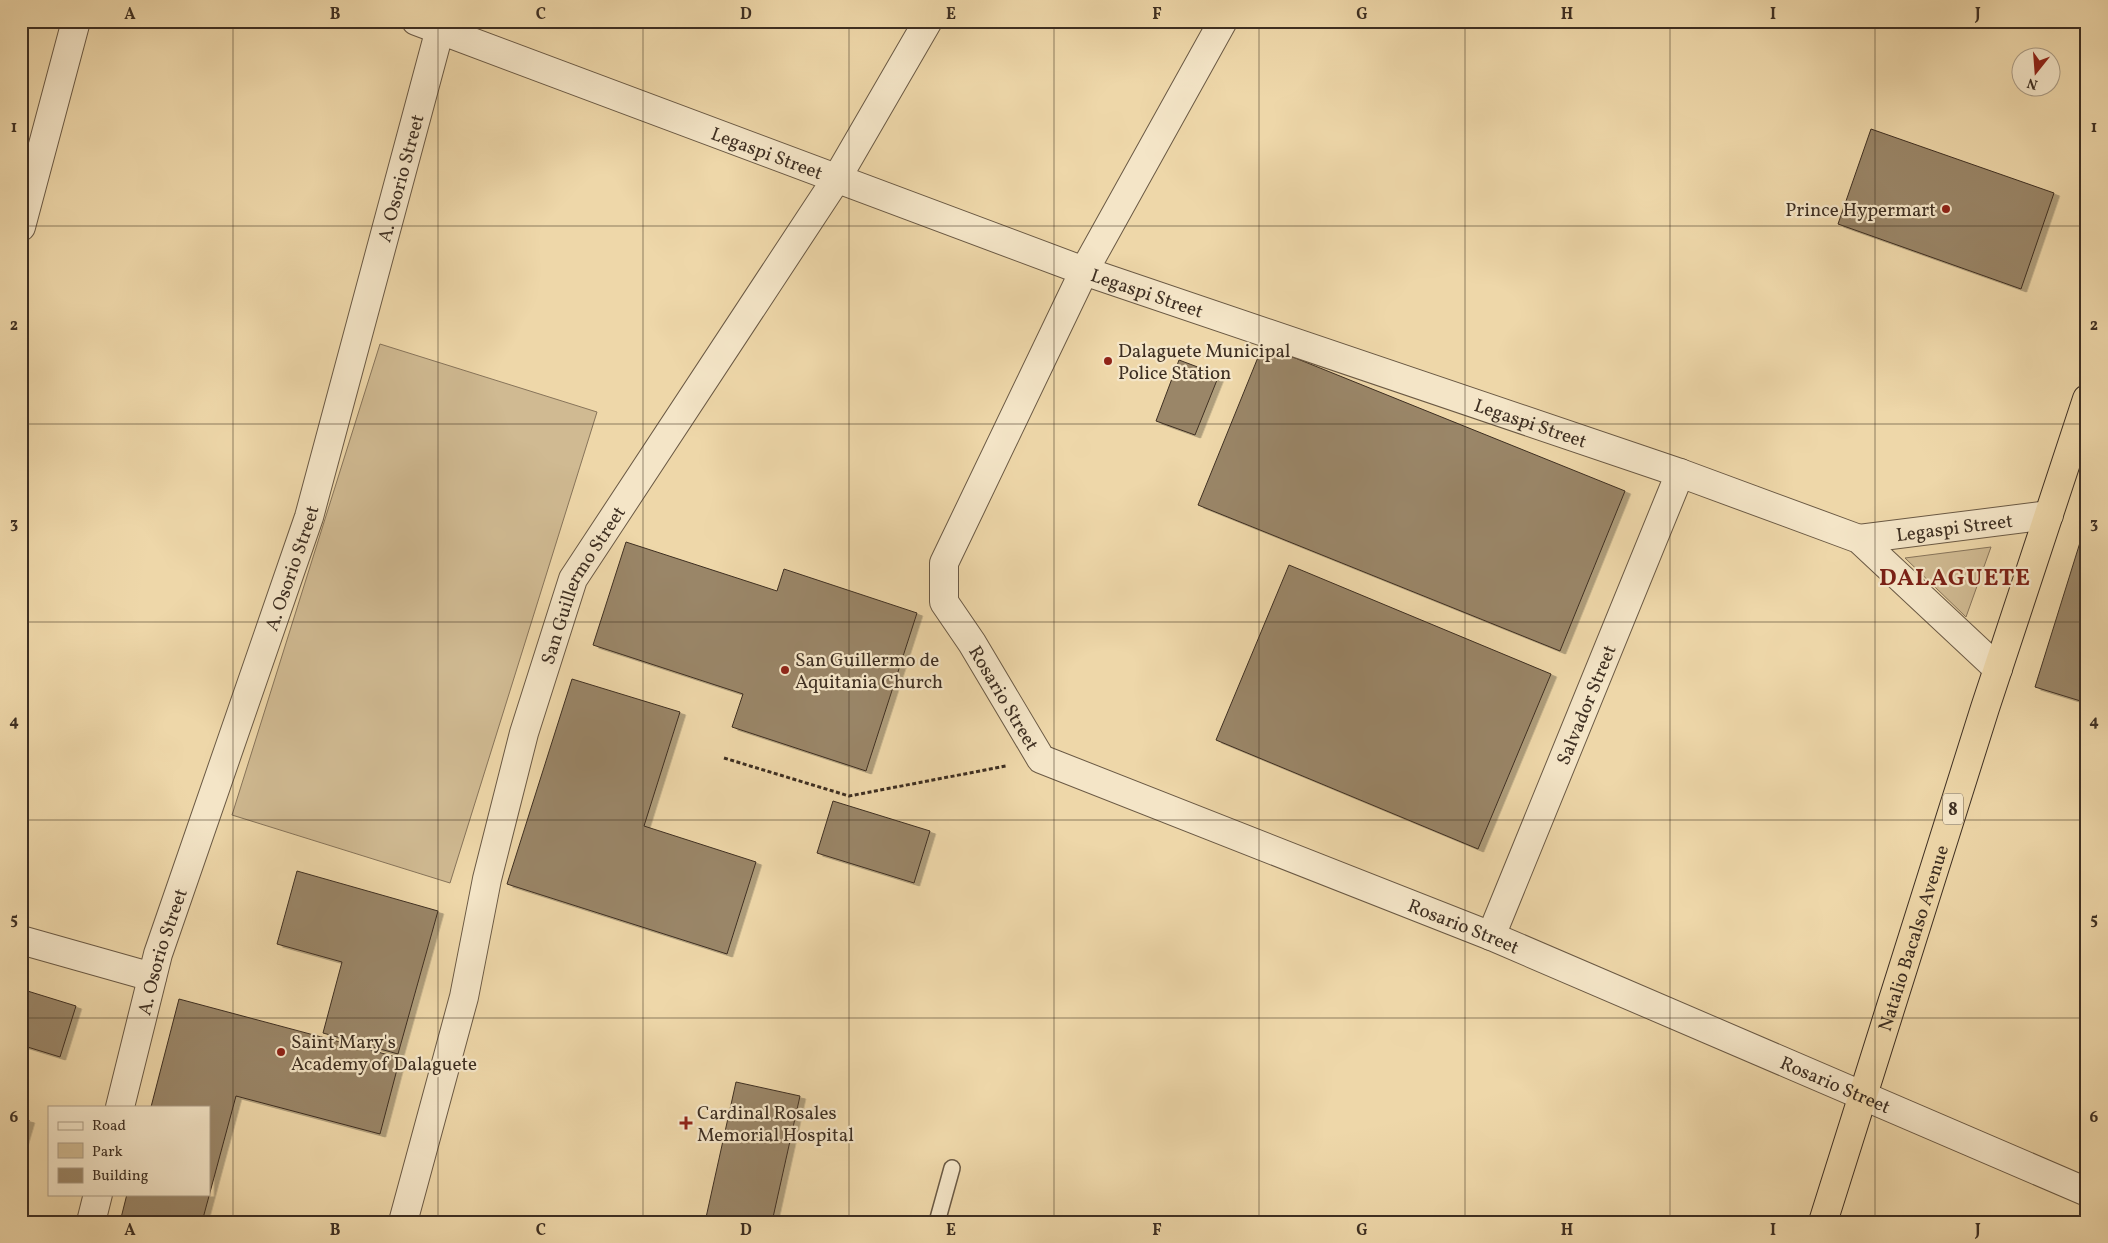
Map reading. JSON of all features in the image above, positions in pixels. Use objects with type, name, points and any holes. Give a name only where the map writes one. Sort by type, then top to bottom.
[{"type":"highway","name":"Natalio Bacalso Avenue","points":[[1823,1222],[1998,669],[2087,398]]},
{"type":"street","points":[[21,226],[76,21]]},
{"type":"street","name":"San Guillermo Street","points":[[403,1222],[464,997],[487,879],[524,733],[573,579],[836,178],[928,21]]},
{"type":"street","points":[[1084,271],[1223,21]]},
{"type":"street","name":"Legaspi Street","points":[[432,24],[1084,271],[1680,473],[1859,539],[1998,669]]},
{"type":"street","name":"A. Osorio Street","points":[[120,1106],[158,954],[309,517],[432,24]]},
{"type":"street","name":"Rosario Street","points":[[1084,271],[944,563],[944,602],[972,643],[1041,759],[1491,936],[2087,1192]]},
{"type":"street","name":"Salvador Street","points":[[1491,936],[1680,473]]},
{"type":"street","name":"Legaspi Street","points":[[1859,539],[2049,515]]},
{"type":"street","points":[[21,940],[152,977]]},
{"type":"street","points":[[91,1222],[98,1196]]},
{"type":"lane","points":[[937,1222],[952,1168]]},
{"type":"path","points":[[724,758],[849,796],[1041,759]]},
{"type":"green space","points":[[380,344],[597,412],[450,883],[232,815]]},
{"type":"green space","points":[[1991,547],[1966,617],[1905,558]]},
{"type":"building","name":"Prince Hypermart","points":[[1871,129],[2054,193],[2021,289],[1838,224]]},
{"type":"building","points":[[1263,345],[1625,491],[1560,651],[1198,505]]},
{"type":"building","points":[[1179,360],[1219,375],[1195,435],[1156,421]]},
{"type":"building","points":[[2087,520],[2087,703],[2035,687]]},
{"type":"building","name":"San Guillermo de Aquitania Church","points":[[626,542],[777,591],[784,569],[917,613],[866,771],[732,727],[743,694],[593,645]]},
{"type":"building","points":[[1289,565],[1551,674],[1478,849],[1216,740]]},
{"type":"building","points":[[572,679],[680,712],[644,826],[756,862],[727,954],[507,884]]},
{"type":"building","points":[[833,801],[930,831],[914,883],[817,853]]},
{"type":"building","points":[[297,871],[438,911],[398,1054],[323,1033],[342,962],[277,944]]},
{"type":"building","points":[[21,989],[76,1006],[60,1057],[21,1045]]},
{"type":"building","points":[[179,999],[400,1058],[380,1134],[236,1096],[210,1192],[210,1106],[151,1106]]},
{"type":"building","points":[[736,1082],[800,1096],[772,1222],[705,1222]]},
{"type":"building","points":[[21,1118],[29,1120],[21,1147]]},
{"type":"building","points":[[126,1196],[209,1196],[202,1222],[120,1222]]},
{"type":"place","name":"Prince Hypermart","points":[[1946,209]]},
{"type":"place","name":"Dalaguete Municipal Police Station","points":[[1108,361]]},
{"type":"place","name":"San Guillermo de Aquitania Church","points":[[785,670]]},
{"type":"place","name":"Saint Mary's Academy of Dalaguete","points":[[281,1052]]},
{"type":"place","name":"Cardinal Rosales Memorial Hospital","points":[[686,1123]]},
{"type":"district","name":"DALAGUETE","points":[[1955,577]]}]
